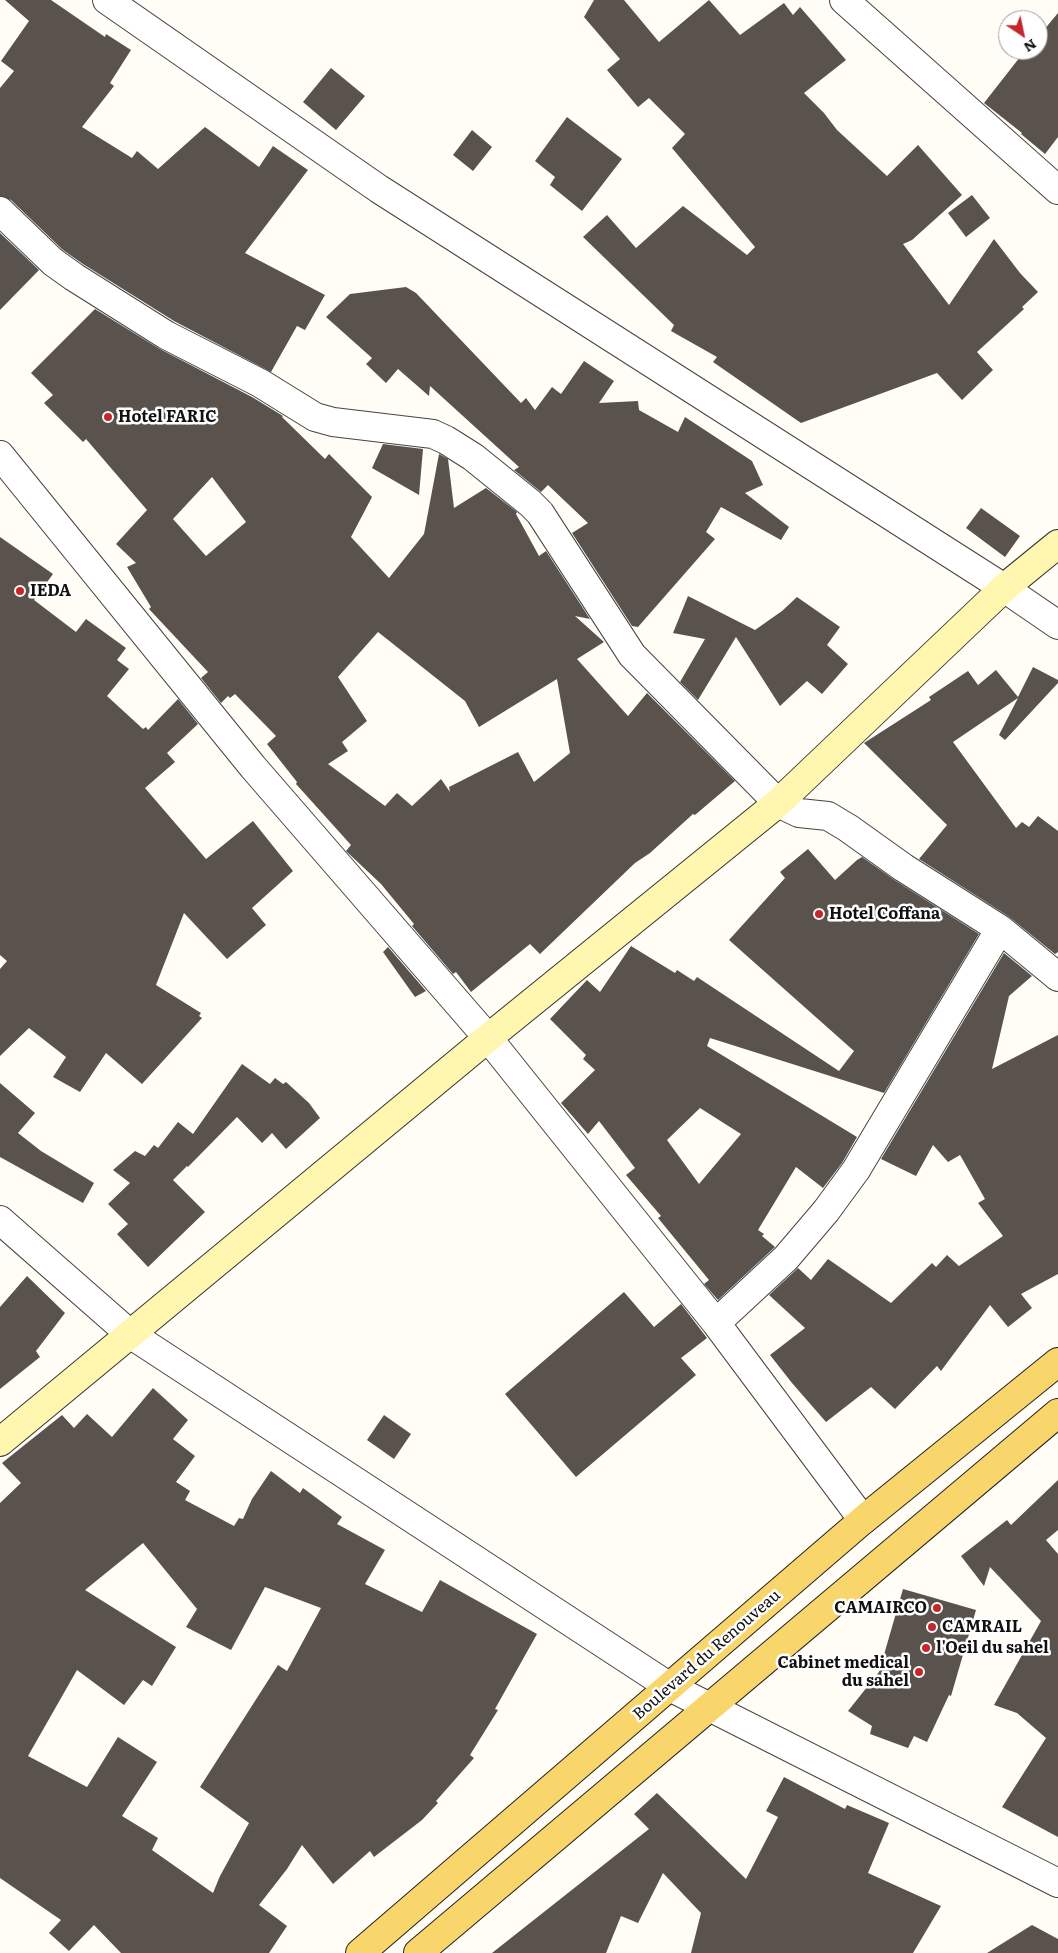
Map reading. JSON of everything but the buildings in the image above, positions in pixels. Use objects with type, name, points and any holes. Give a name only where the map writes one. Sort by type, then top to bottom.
[{"type":"main road","points":[[0,1442],[488,1038],[778,803],[1004,588],[1058,544]]},
{"type":"main road","name":"Boulevard du Renouveau","points":[[360,1953],[863,1520],[1058,1362]]},
{"type":"main road","points":[[418,1953],[1058,1413]]},
{"type":"street","points":[[107,0],[379,189],[1004,588],[1058,625]]},
{"type":"street","points":[[844,0],[1058,190]]},
{"type":"street","points":[[0,211],[53,262],[74,277],[166,335],[260,383],[315,417],[333,422],[433,434],[473,457],[540,513],[632,655],[778,803],[799,813],[828,816],[835,820],[904,868],[1000,929],[1058,976]]},
{"type":"street","points":[[0,455],[253,767],[488,1038],[716,1323],[863,1520]]},
{"type":"street","points":[[716,1323],[786,1258],[826,1211],[856,1170],[1000,929]]},
{"type":"street","points":[[0,1220],[130,1334],[670,1687],[1058,1883]]},
{"type":"place","name":"Hotel FARIC","points":[[108,417]]},
{"type":"place","name":"IEDA","points":[[20,591]]},
{"type":"place","name":"Hotel Coffana","points":[[819,914]]},
{"type":"place","name":"CAMAIRCO","points":[[937,1608]]},
{"type":"place","name":"CAMRAIL","points":[[932,1627]]},
{"type":"place","name":"l'Oeil du sahel","points":[[926,1648]]},
{"type":"place","name":"Cabinet medical du sahel","points":[[919,1672]]}]
